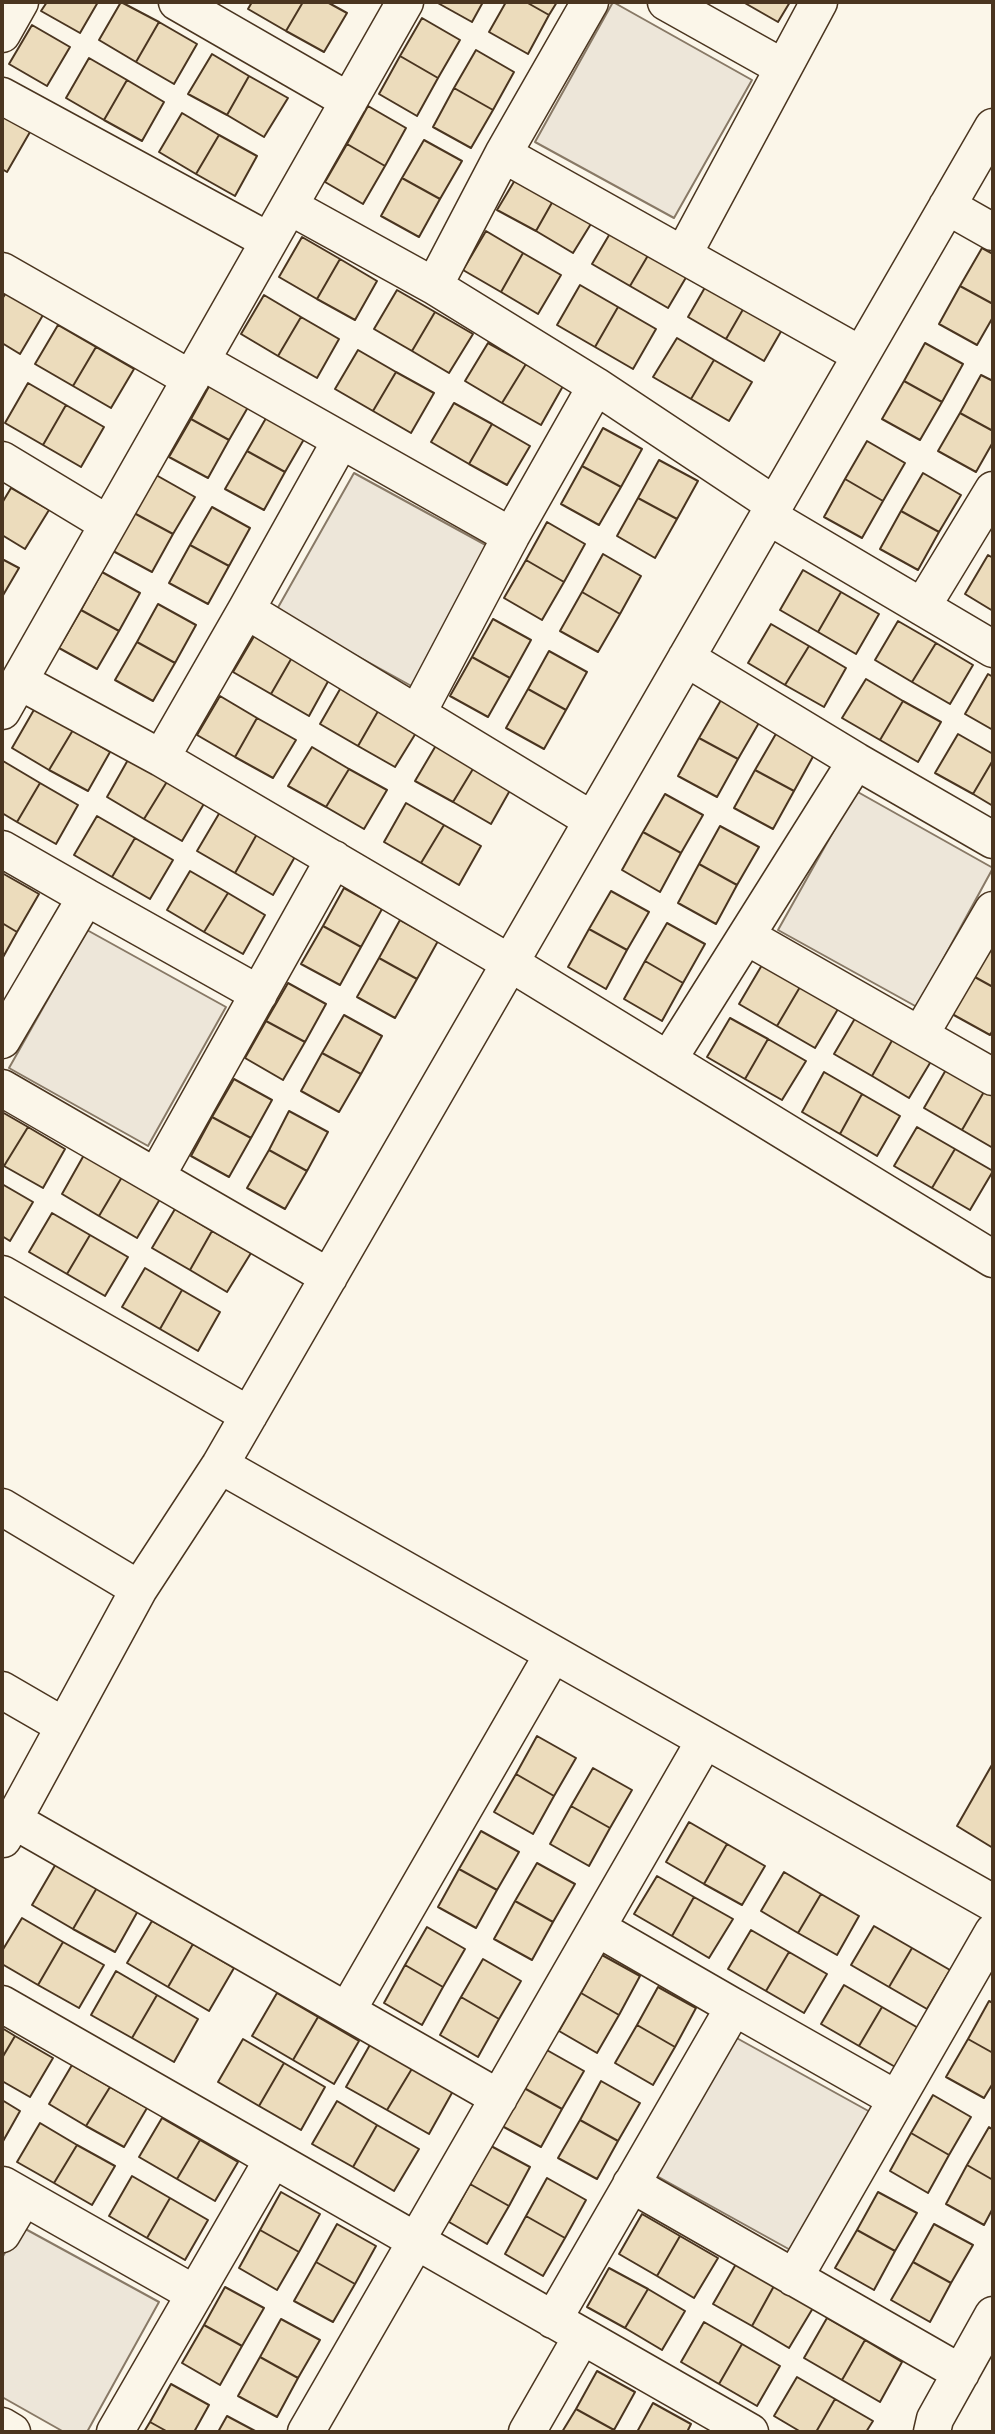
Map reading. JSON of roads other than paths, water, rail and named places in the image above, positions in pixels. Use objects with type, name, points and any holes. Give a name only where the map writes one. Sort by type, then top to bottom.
[{"type":"street","points":[[2,34],[20,2]]},
{"type":"street","points":[[177,2],[349,101]]},
{"type":"street","points":[[405,2],[108,524],[13,674],[510,963],[993,1259]]},
{"type":"street","points":[[434,286],[503,154],[590,2]]},
{"type":"street","points":[[666,2],[782,67]]},
{"type":"street","points":[[683,255],[819,2]]},
{"type":"street","points":[[2,96],[269,241]]},
{"type":"street","points":[[499,2098],[347,2011],[8,1830],[139,1589],[220,1465],[993,127]]},
{"type":"street","points":[[503,154],[861,355]]},
{"type":"street","points":[[289,206],[434,286],[596,386],[772,510],[993,649]]},
{"type":"street","points":[[947,206],[993,232]]},
{"type":"street","points":[[2,271],[341,440],[511,536]]},
{"type":"street","points":[[417,714],[511,536],[596,386]]},
{"type":"street","points":[[161,758],[341,440]]},
{"type":"street","points":[[2,460],[108,524]]},
{"type":"street","points":[[922,607],[993,490]]},
{"type":"street","points":[[246,610],[592,820]]},
{"type":"street","points":[[686,658],[993,840]]},
{"type":"street","points":[[668,1060],[856,761]]},
{"type":"street","points":[[2,849],[259,994]]},
{"type":"street","points":[[156,1177],[334,859]]},
{"type":"street","points":[[2,1040],[86,897]]},
{"type":"street","points":[[920,1035],[993,910]]},
{"type":"street","points":[[746,936],[993,1077]]},
{"type":"street","points":[[2,1088],[329,1277]]},
{"type":"street","points":[[2,1274],[249,1415]]},
{"type":"street","points":[[220,1465],[993,1903]]},
{"type":"street","points":[[2,1507],[139,1589]]},
{"type":"street","points":[[347,2011],[553,1654]]},
{"type":"street","points":[[2,1690],[64,1726]]},
{"type":"street","points":[[306,2432],[705,1740]]},
{"type":"street","points":[[597,1928],[896,2099]]},
{"type":"street","points":[[794,2278],[993,1932]]},
{"type":"street","points":[[2,2004],[568,2328],[733,2428]]},
{"type":"street","points":[[527,2432],[568,2328],[631,2184],[734,2007]]},
{"type":"street","points":[[115,2432],[273,2159]]},
{"type":"street","points":[[631,2184],[961,2373]]},
{"type":"street","points":[[2,2234],[13,2191],[195,2294]]},
{"type":"street","points":[[932,2432],[935,2419],[993,2315]]},
{"type":"street","points":[[2,2426],[12,2432]]}]
